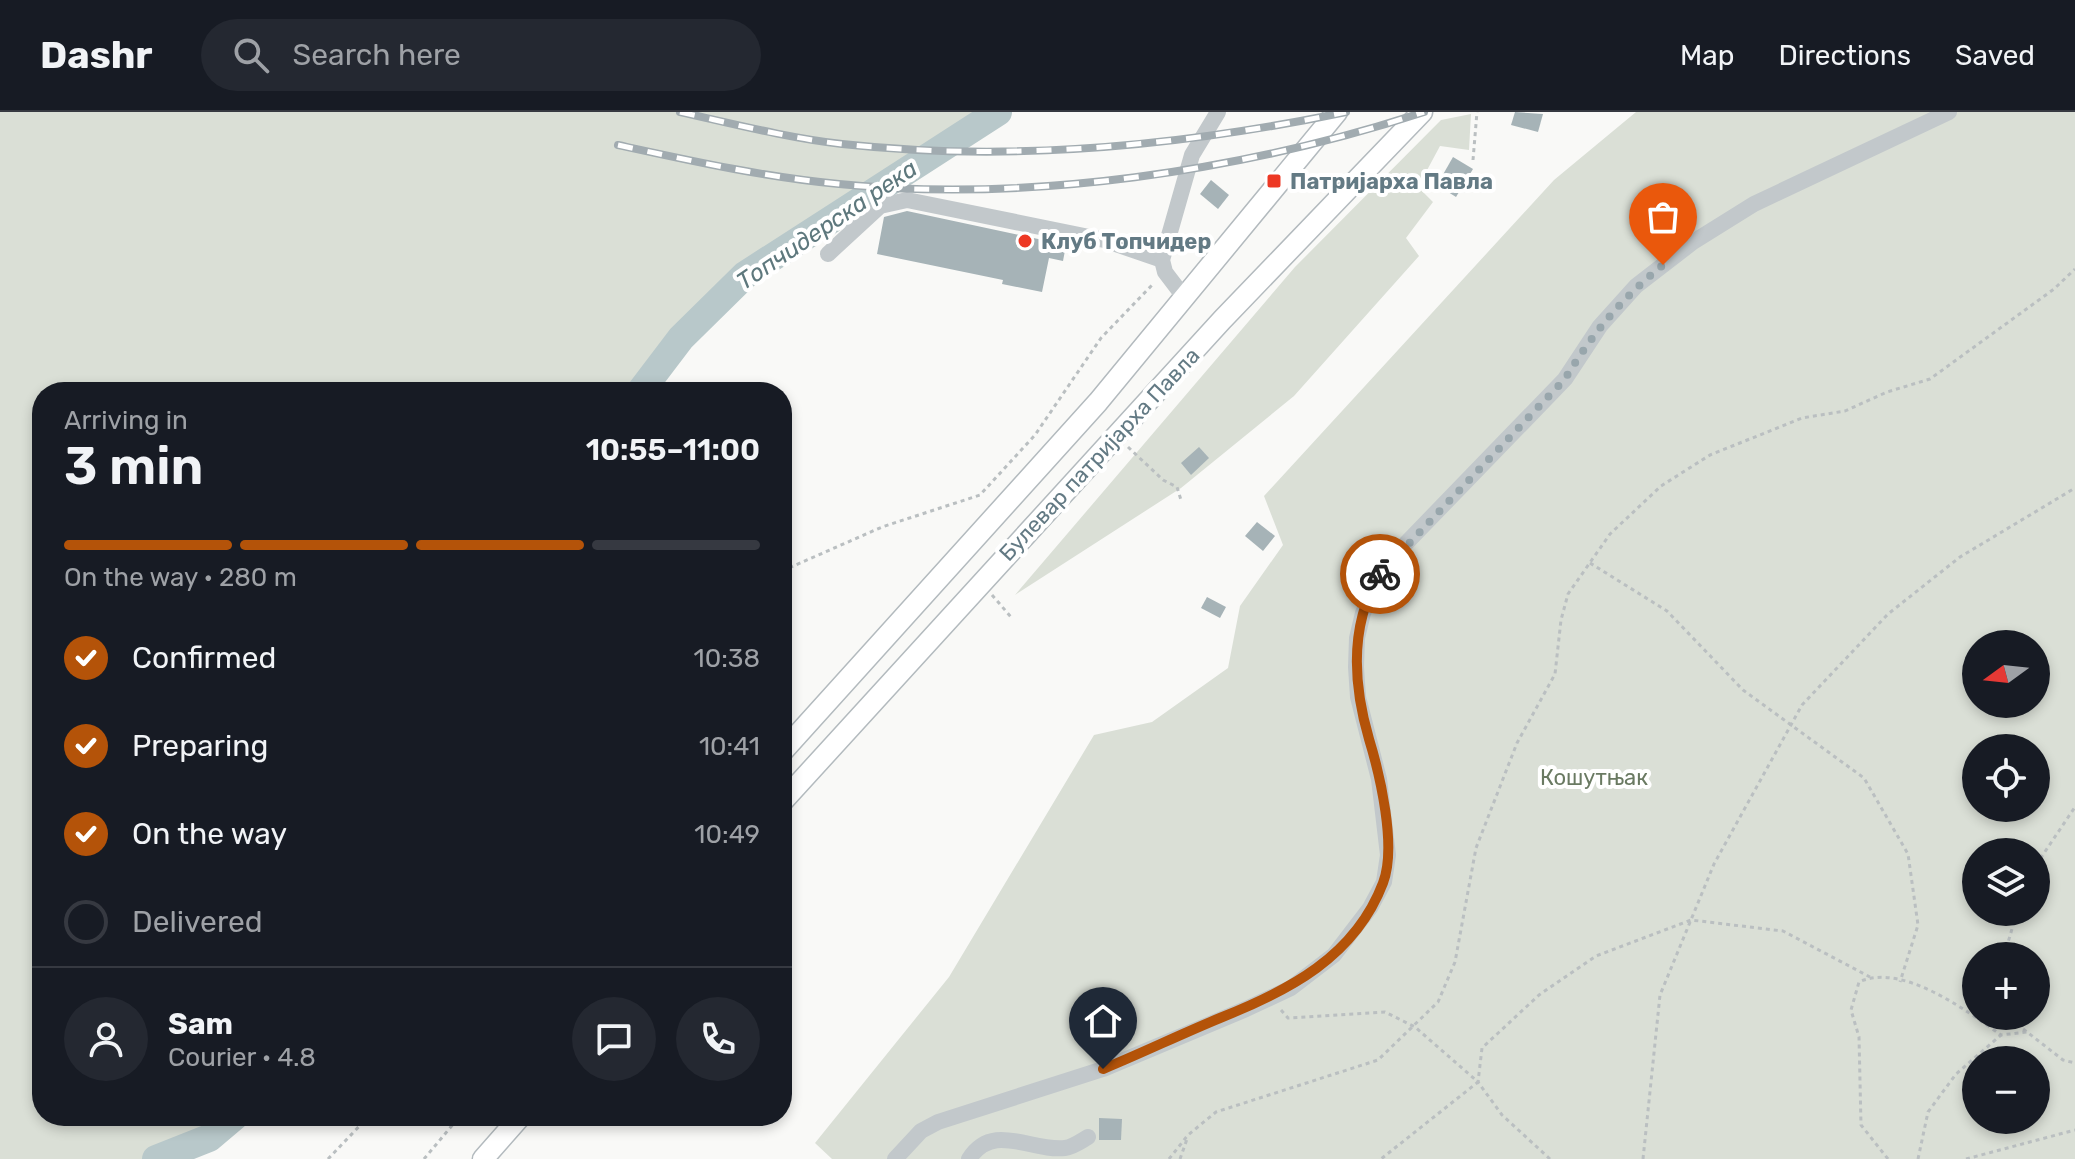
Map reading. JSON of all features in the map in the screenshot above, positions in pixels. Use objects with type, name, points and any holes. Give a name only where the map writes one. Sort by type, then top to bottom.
[{"type":"main road","name":"Булевар патријарха Павла","points":[[792,741],[1098,402],[1337,112]]},
{"type":"main road","name":"Булевар патријарха Павла","points":[[792,791],[1222,320],[1422,112]]},
{"type":"main road","points":[[498,1142],[506,1126]]},
{"type":"main road","points":[[483,1159],[512,1126]]},
{"type":"street","points":[[1163,266],[1192,155],[1218,112]]},
{"type":"street","points":[[895,1159],[921,1131],[938,1122],[1103,1069],[1271,998],[1312,974],[1334,955],[1357,928],[1384,882],[1388,855],[1384,814],[1358,697],[1356,667],[1357,638],[1363,613],[1387,563],[1565,379],[1600,326],[1636,286],[1693,242],[1754,204],[1949,112]]},
{"type":"street","points":[[828,254],[880,206],[907,200],[1104,240],[1163,266],[1184,297]]},
{"type":"street","points":[[969,1159],[984,1143],[991,1141],[1013,1140],[1060,1148],[1088,1137]]},
{"type":"path","points":[[1473,160],[1477,112]]},
{"type":"path","points":[[792,567],[882,527],[980,495],[1035,435],[1101,338],[1163,266]]},
{"type":"path","points":[[1169,1159],[1188,1135],[1216,1112],[1378,1060],[1438,1002],[1455,962],[1476,848],[1517,743],[1555,674],[1561,620],[1568,594],[1610,534],[1661,486],[1710,455],[1802,418],[1845,411],[1887,392],[1930,379],[2054,289],[2075,269]]},
{"type":"path","points":[[1122,442],[1163,480],[1177,487],[1181,500]]},
{"type":"path","points":[[1643,1159],[1660,995],[1714,864],[1802,705],[1888,614],[1960,557],[2075,488]]},
{"type":"path","points":[[1590,563],[1667,611],[1743,690],[1864,778],[1908,854],[1918,925],[1900,982]]},
{"type":"path","points":[[987,589],[1011,617]]},
{"type":"path","points":[[2050,844],[2075,807]]},
{"type":"path","points":[[1381,1159],[1478,1082],[1482,1048],[1539,995],[1596,956],[1691,920],[1783,931],[1870,977],[1900,982],[1952,1000],[2001,1035]]},
{"type":"path","points":[[1870,977],[1859,982],[1851,1010],[1859,1037],[1861,1125],[1888,1159]]},
{"type":"path","points":[[1271,998],[1288,1018],[1385,1012],[1415,1027],[1478,1082],[1502,1115],[1550,1159]]},
{"type":"path","points":[[2024,1030],[2063,1060],[2075,1063]]},
{"type":"path","points":[[1918,1159],[1928,1112],[1956,1074],[2001,1035],[2027,1032]]},
{"type":"path","points":[[328,1159],[359,1126]]},
{"type":"path","points":[[424,1159],[452,1126]]},
{"type":"path","points":[[1966,1159],[2075,1130]]},
{"type":"path","points":[[1180,1159],[1188,1135]]},
{"type":"green space","points":[[0,112],[998,112],[745,275],[681,338],[648,382],[32,382],[32,1126],[223,1126],[209,1138],[156,1159],[0,1159]]},
{"type":"green space","name":"Кошутњак","points":[[1636,112],[2075,112],[2075,1159],[832,1159],[815,1143],[949,977],[1094,735],[1152,722],[1228,668],[1240,606],[1283,545],[1264,496],[1554,180]]},
{"type":"green space","points":[[1471,114],[1469,150],[1440,146],[1418,187],[1433,202],[1406,238],[1419,256],[1294,396],[1181,488],[1015,595],[1295,267],[1441,120]]},
{"type":"building","points":[[1515,112],[1543,114],[1538,132],[1511,125]]},
{"type":"building","points":[[1453,157],[1473,169],[1456,197],[1437,185]]},
{"type":"building","points":[[1211,180],[1229,195],[1218,209],[1200,194]]},
{"type":"building","points":[[907,211],[1066,245],[1063,261],[1049,258],[1042,292],[1002,284],[1003,280],[877,254],[884,217]]},
{"type":"building","points":[[1199,447],[1209,458],[1191,475],[1181,463]]},
{"type":"building","points":[[1257,522],[1275,536],[1263,551],[1245,536]]},
{"type":"building","points":[[1207,597],[1226,607],[1220,618],[1201,608]]},
{"type":"building","points":[[1099,1118],[1122,1119],[1121,1140],[1099,1140]]},
{"type":"waterway","name":"Топчидерска река","points":[[648,382],[681,338],[745,275],[998,112]]},
{"type":"waterway","name":"Топчидерска река","points":[[156,1159],[209,1138],[223,1126]]},
{"type":"railway","points":[[680,112],[842,144],[968,151],[1095,148],[1159,142],[1346,112]]},
{"type":"railway","points":[[618,145],[728,168],[811,181],[911,189],[985,189],[1060,185],[1210,166],[1355,133],[1424,112]]},
{"type":"way so far","points":[[1380,574],[1387,563],[1565,379],[1587,343],[1618,305],[1663,265]]},
{"type":"place","name":"Патријарха Павла","points":[[1274,181]]},
{"type":"place","name":"Клуб Топчидер","points":[[1025,241]]},
{"type":"route","points":[[1103,1069],[1291,988],[1334,955],[1370,908],[1384,882],[1388,855],[1379,779],[1358,697],[1356,667],[1357,638],[1363,613],[1380,574]]}]
